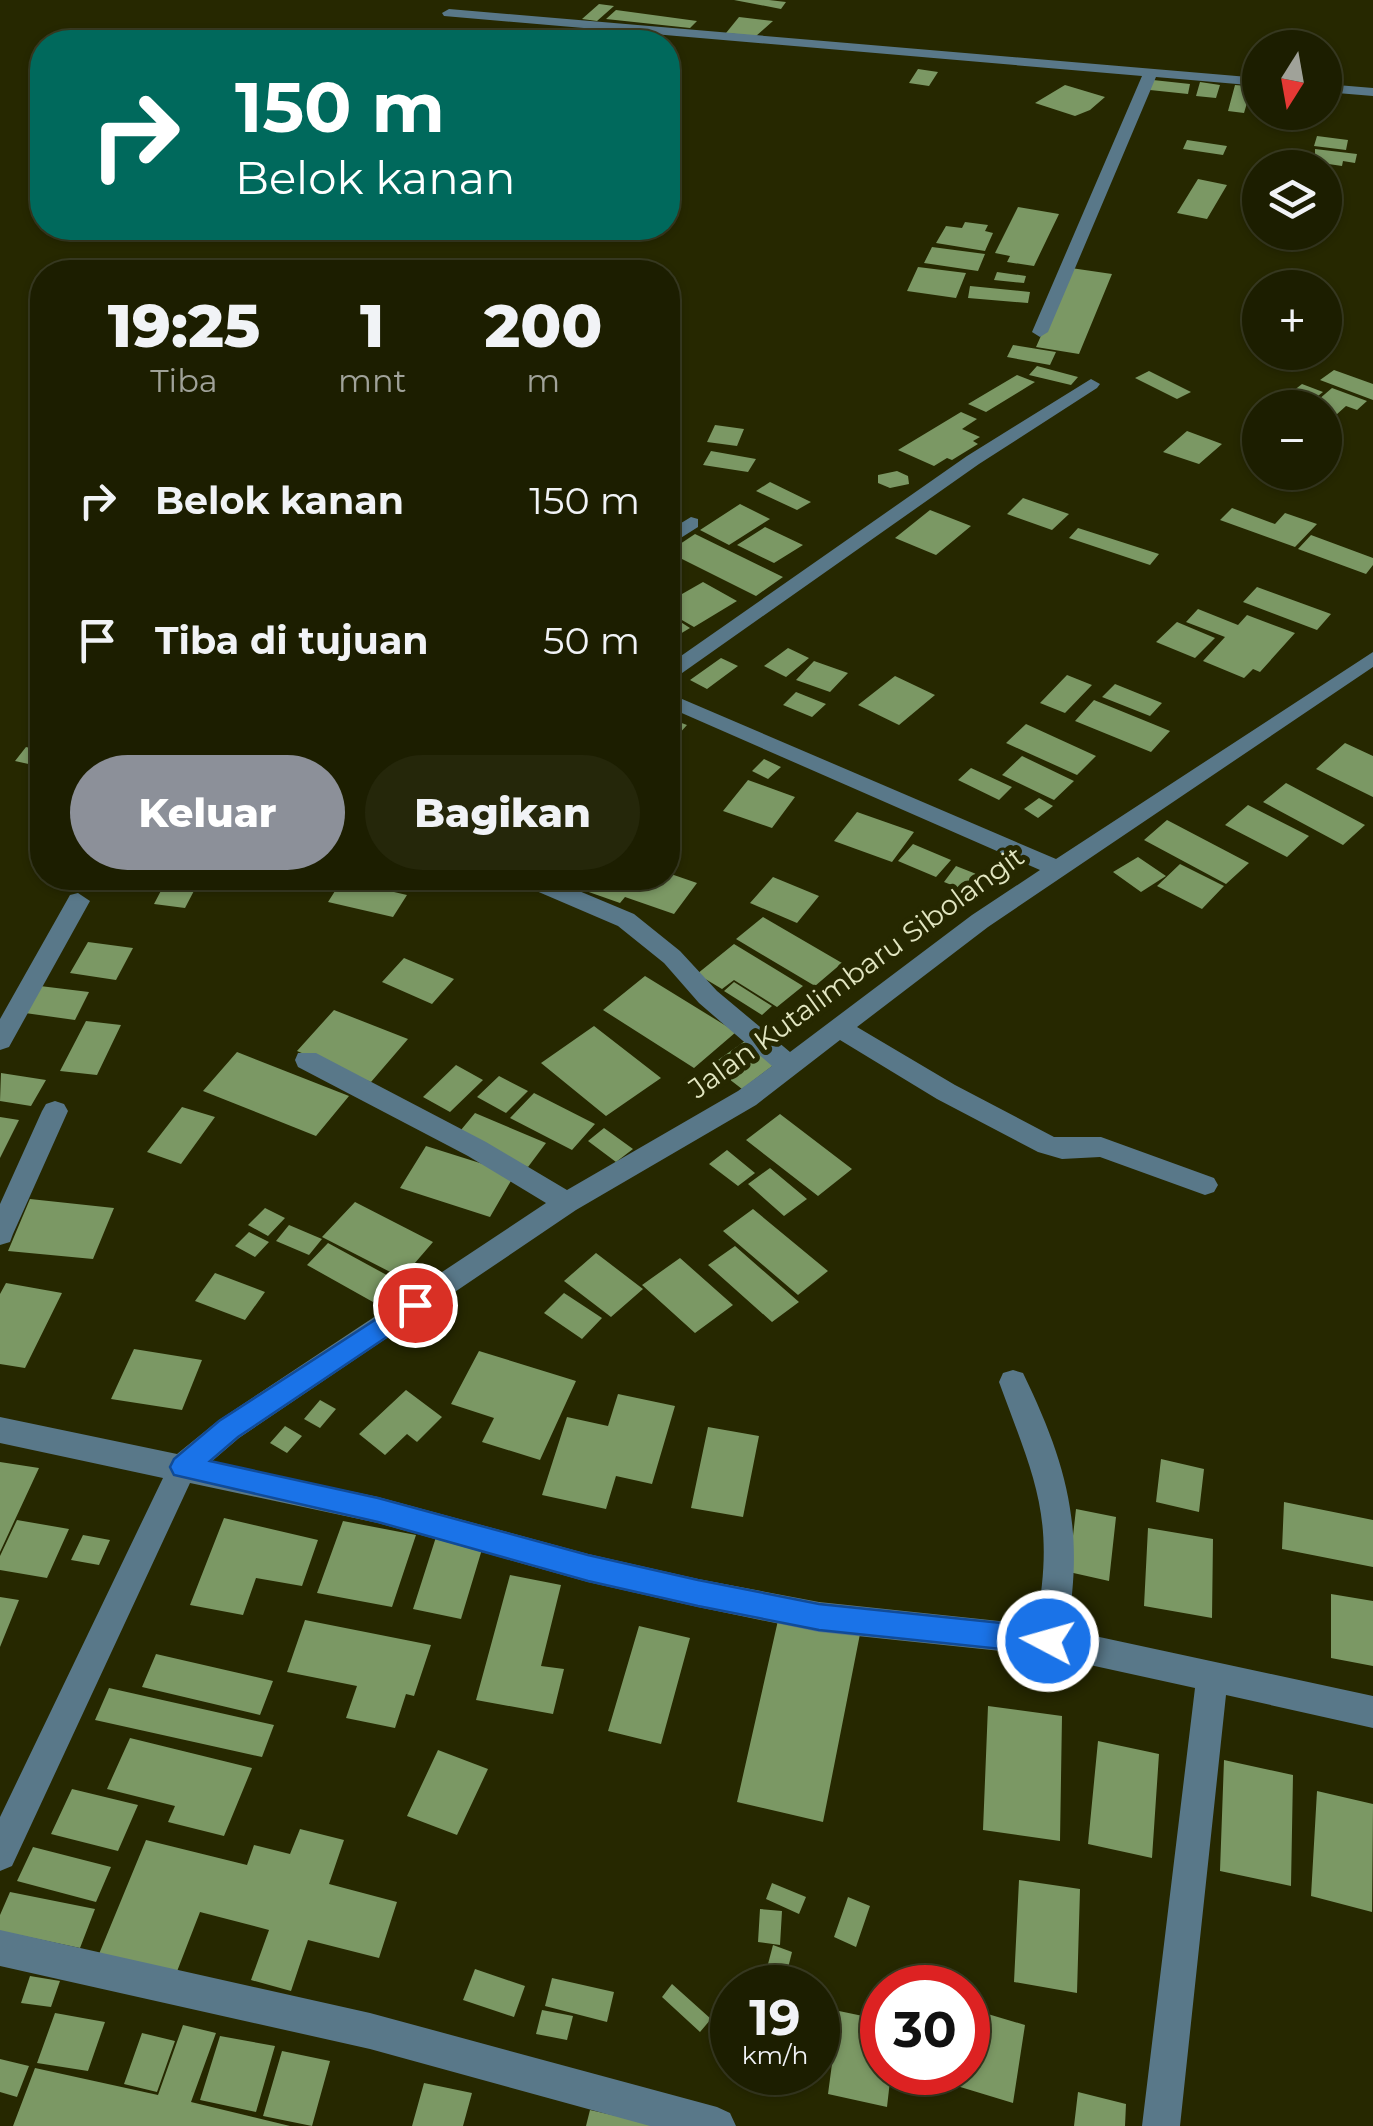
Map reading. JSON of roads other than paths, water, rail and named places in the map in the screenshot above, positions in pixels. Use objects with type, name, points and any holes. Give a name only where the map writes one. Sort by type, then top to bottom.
[{"type":"street","points":[[449,13],[651,30]]},
{"type":"street","points":[[680,32],[1242,80]]},
{"type":"street","points":[[1040,332],[1151,72]]},
{"type":"street","points":[[1342,89],[1373,92]]},
{"type":"street","points":[[680,666],[973,460],[1091,384]]},
{"type":"street","points":[[680,531],[691,523]]},
{"type":"street","name":"Jalan Kutalimbaru Sibolangit","points":[[0,1854],[183,1467],[228,1429],[567,1203],[746,1098],[980,921],[1373,658]]},
{"type":"street","points":[[680,704],[1056,868]]},
{"type":"street","points":[[556,890],[626,920],[672,957],[708,997],[789,1066]]},
{"type":"street","points":[[0,1040],[78,902]]},
{"type":"street","points":[[841,1029],[946,1092],[1047,1145],[1062,1149],[1100,1147],[1205,1185]]},
{"type":"street","points":[[307,1060],[477,1149],[567,1203]]},
{"type":"street","points":[[0,1234],[55,1111]]},
{"type":"street","points":[[1013,1382],[1056,1499],[1060,1572],[1048,1641]]},
{"type":"street","points":[[0,1430],[378,1510],[588,1568],[698,1593],[819,1617],[1048,1641],[1373,1712]]},
{"type":"street","points":[[1162,2126],[1212,1679]]},
{"type":"street","points":[[0,1948],[370,2032],[717,2126]]}]
